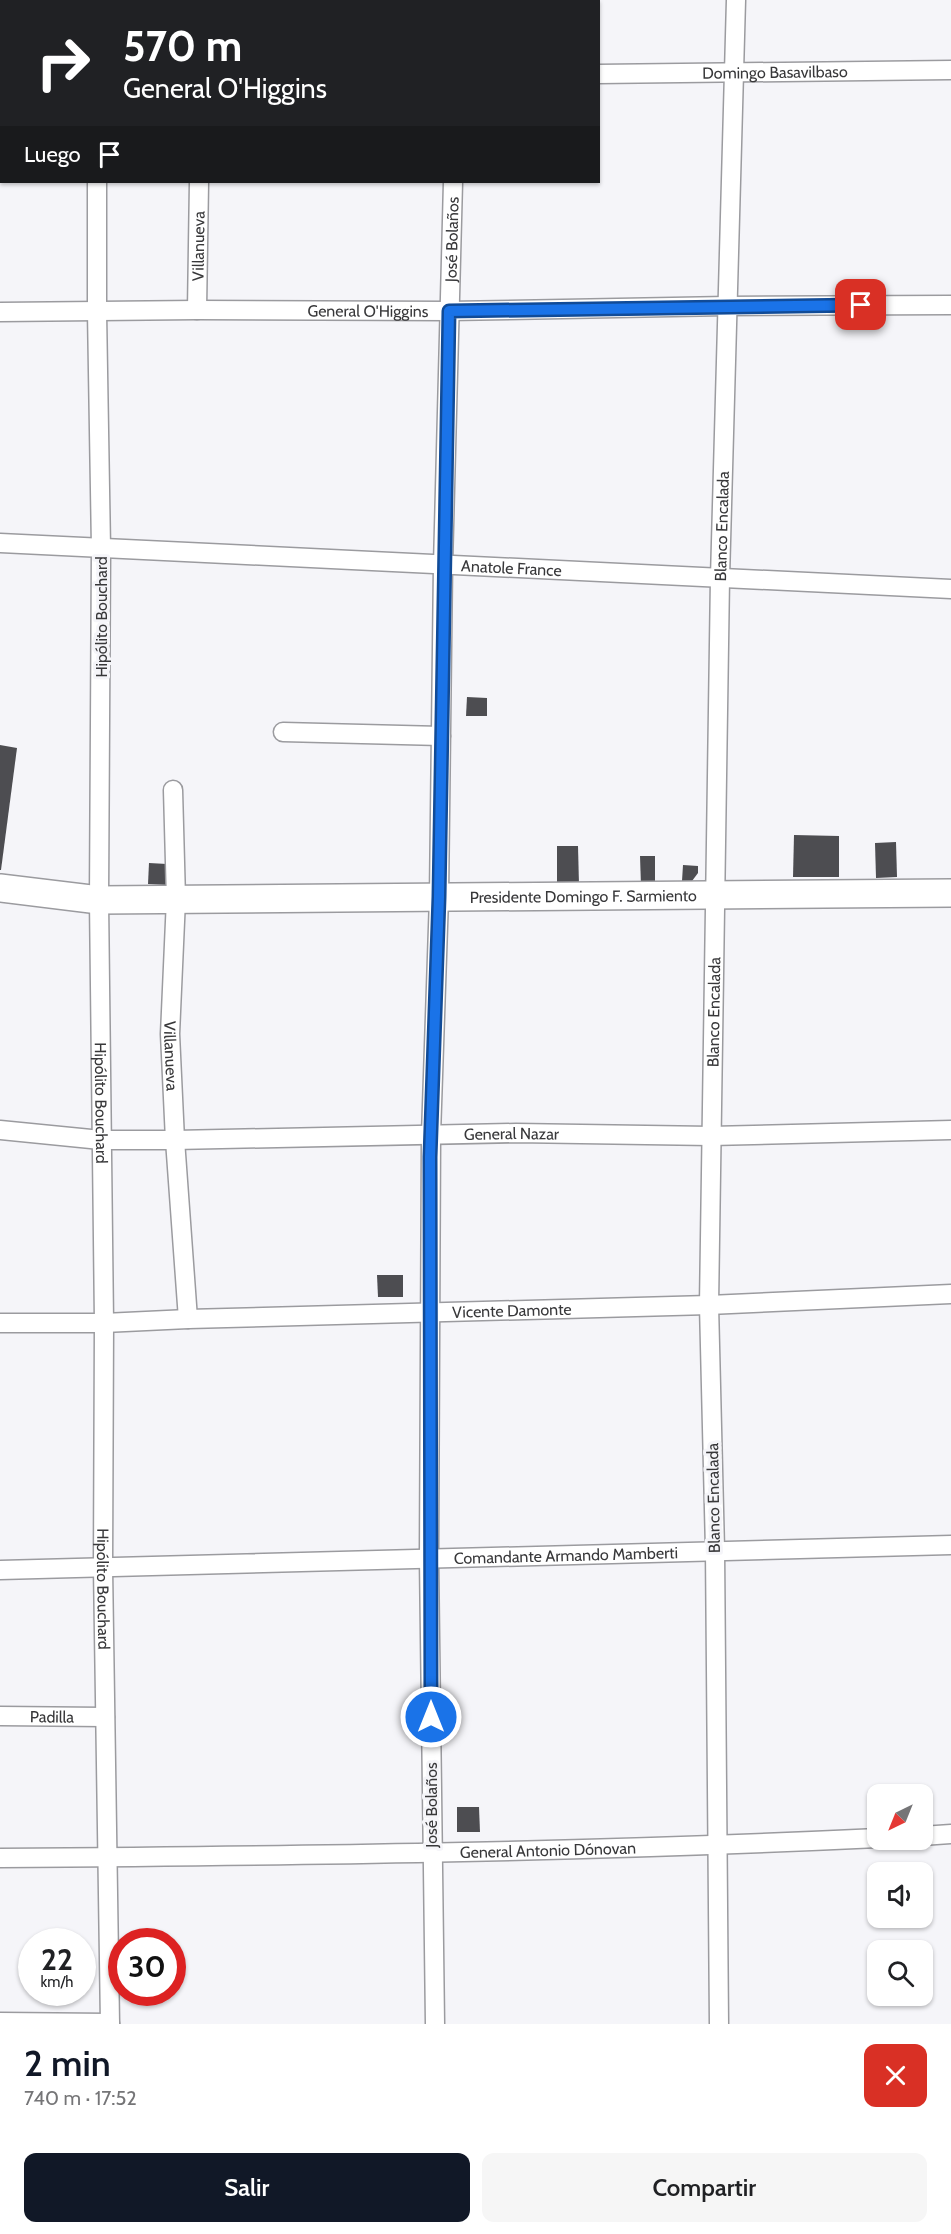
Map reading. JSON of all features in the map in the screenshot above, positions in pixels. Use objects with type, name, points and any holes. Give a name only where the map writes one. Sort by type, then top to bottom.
[{"type":"street","name":"Blanco Encalada","points":[[719,2024],[715,1550],[708,1305],[720,578],[736,0]]},
{"type":"street","name":"Domingo Basavilbaso","points":[[600,74],[951,70]]},
{"type":"street","name":"Hipólito Bouchard","points":[[97,183],[96,312],[101,548],[99,900],[104,1323],[103,1568],[110,2024]]},
{"type":"street","name":"Villanueva","points":[[197,310],[199,183]]},
{"type":"street","name":"José Bolaños","points":[[435,2024],[429,1559],[429,1311],[431,1136],[439,897],[443,565],[453,183]]},
{"type":"street","name":"General O'Higgins","points":[[0,312],[449,311],[951,304]]},
{"type":"street","name":"Anatole France","points":[[0,543],[951,589]]},
{"type":"street","points":[[283,732],[441,736]]},
{"type":"street","name":"Villanueva","points":[[173,790],[176,899],[170,1035],[188,1319]]},
{"type":"street","name":"Presidente Domingo F. Sarmiento","points":[[0,888],[99,900],[951,893]]},
{"type":"street","name":"General Nazar","points":[[0,1131],[101,1140],[175,1140],[516,1133],[711,1136],[951,1130]]},
{"type":"street","name":"Vicente Damonte","points":[[0,1323],[104,1323],[429,1311],[708,1305],[951,1294]]},
{"type":"street","name":"Comandante Armando Mamberti","points":[[0,1570],[951,1545]]},
{"type":"street","name":"Padilla","points":[[0,1716],[105,1717]]},
{"type":"street","points":[[933,1835],[951,1834]]},
{"type":"street","name":"General Antonio Dónovan","points":[[0,1858],[432,1853],[719,1846],[867,1839]]},
{"type":"street","points":[[0,2022],[110,2024]]},
{"type":"building","points":[[467,697],[487,698],[487,716],[466,716]]},
{"type":"building","points":[[0,745],[17,748],[1,870],[0,870]]},
{"type":"building","points":[[794,835],[839,836],[839,877],[793,877]]},
{"type":"building","points":[[896,842],[897,877],[876,878],[875,843]]},
{"type":"building","points":[[557,846],[578,846],[579,885],[557,885]]},
{"type":"building","points":[[640,856],[655,856],[655,886],[641,886]]},
{"type":"building","points":[[149,863],[167,864],[166,885],[148,884]]},
{"type":"building","points":[[683,865],[698,866],[698,873],[692,881],[682,881]]},
{"type":"building","points":[[377,1275],[403,1275],[403,1297],[378,1297]]},
{"type":"building","points":[[457,1807],[479,1807],[480,1832],[457,1832]]},
{"type":"route","points":[[431,1717],[430,1157],[439,897],[449,311],[861,305]]}]
